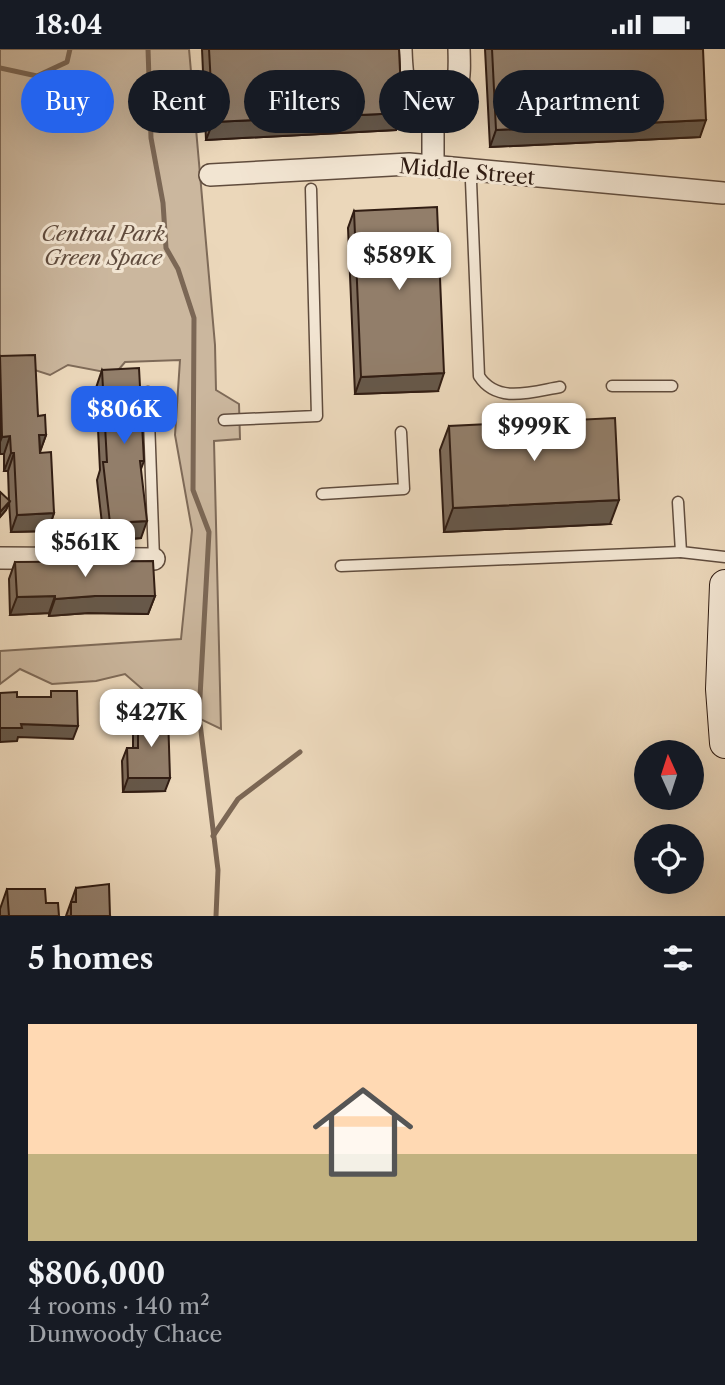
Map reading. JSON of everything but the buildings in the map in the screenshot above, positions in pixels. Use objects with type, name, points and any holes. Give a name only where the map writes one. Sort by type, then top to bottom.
[{"type":"main road","points":[[725,585],[721,689],[725,743]]},
{"type":"street","points":[[401,49],[403,70]]},
{"type":"street","points":[[458,49],[458,70]]},
{"type":"street","points":[[433,133],[433,165]]},
{"type":"street","name":"Middle Street","points":[[210,175],[433,165],[577,182],[724,193]]},
{"type":"street","points":[[0,558],[154,559]]},
{"type":"lane","points":[[471,181],[479,376],[486,387],[497,393],[559,387]]},
{"type":"lane","points":[[224,420],[317,416],[311,189]]},
{"type":"lane","points":[[612,386],[672,386]]},
{"type":"lane","points":[[148,391],[154,559]]},
{"type":"lane","points":[[322,494],[404,489],[401,432]]},
{"type":"lane","points":[[678,502],[681,552]]},
{"type":"lane","points":[[341,566],[681,552],[725,557]]},
{"type":"green space","name":"Central Park Green Space","points":[[0,49],[189,49],[191,70],[128,70],[128,133],[196,133],[215,345],[216,390],[239,404],[240,439],[214,441],[221,729],[148,694],[125,674],[96,681],[52,684],[20,669],[0,684],[0,651],[181,639],[192,530],[175,435],[180,360],[125,362],[115,374],[68,365],[50,375],[13,363],[0,366]]},
{"type":"waterway","points":[[0,68],[37,76],[67,62],[70,49]]},
{"type":"waterway","points":[[148,49],[151,138],[163,203],[166,248],[178,269],[194,318],[193,490],[209,532],[199,715],[218,870],[216,916]]},
{"type":"waterway","points":[[213,836],[238,799],[300,752]]}]
